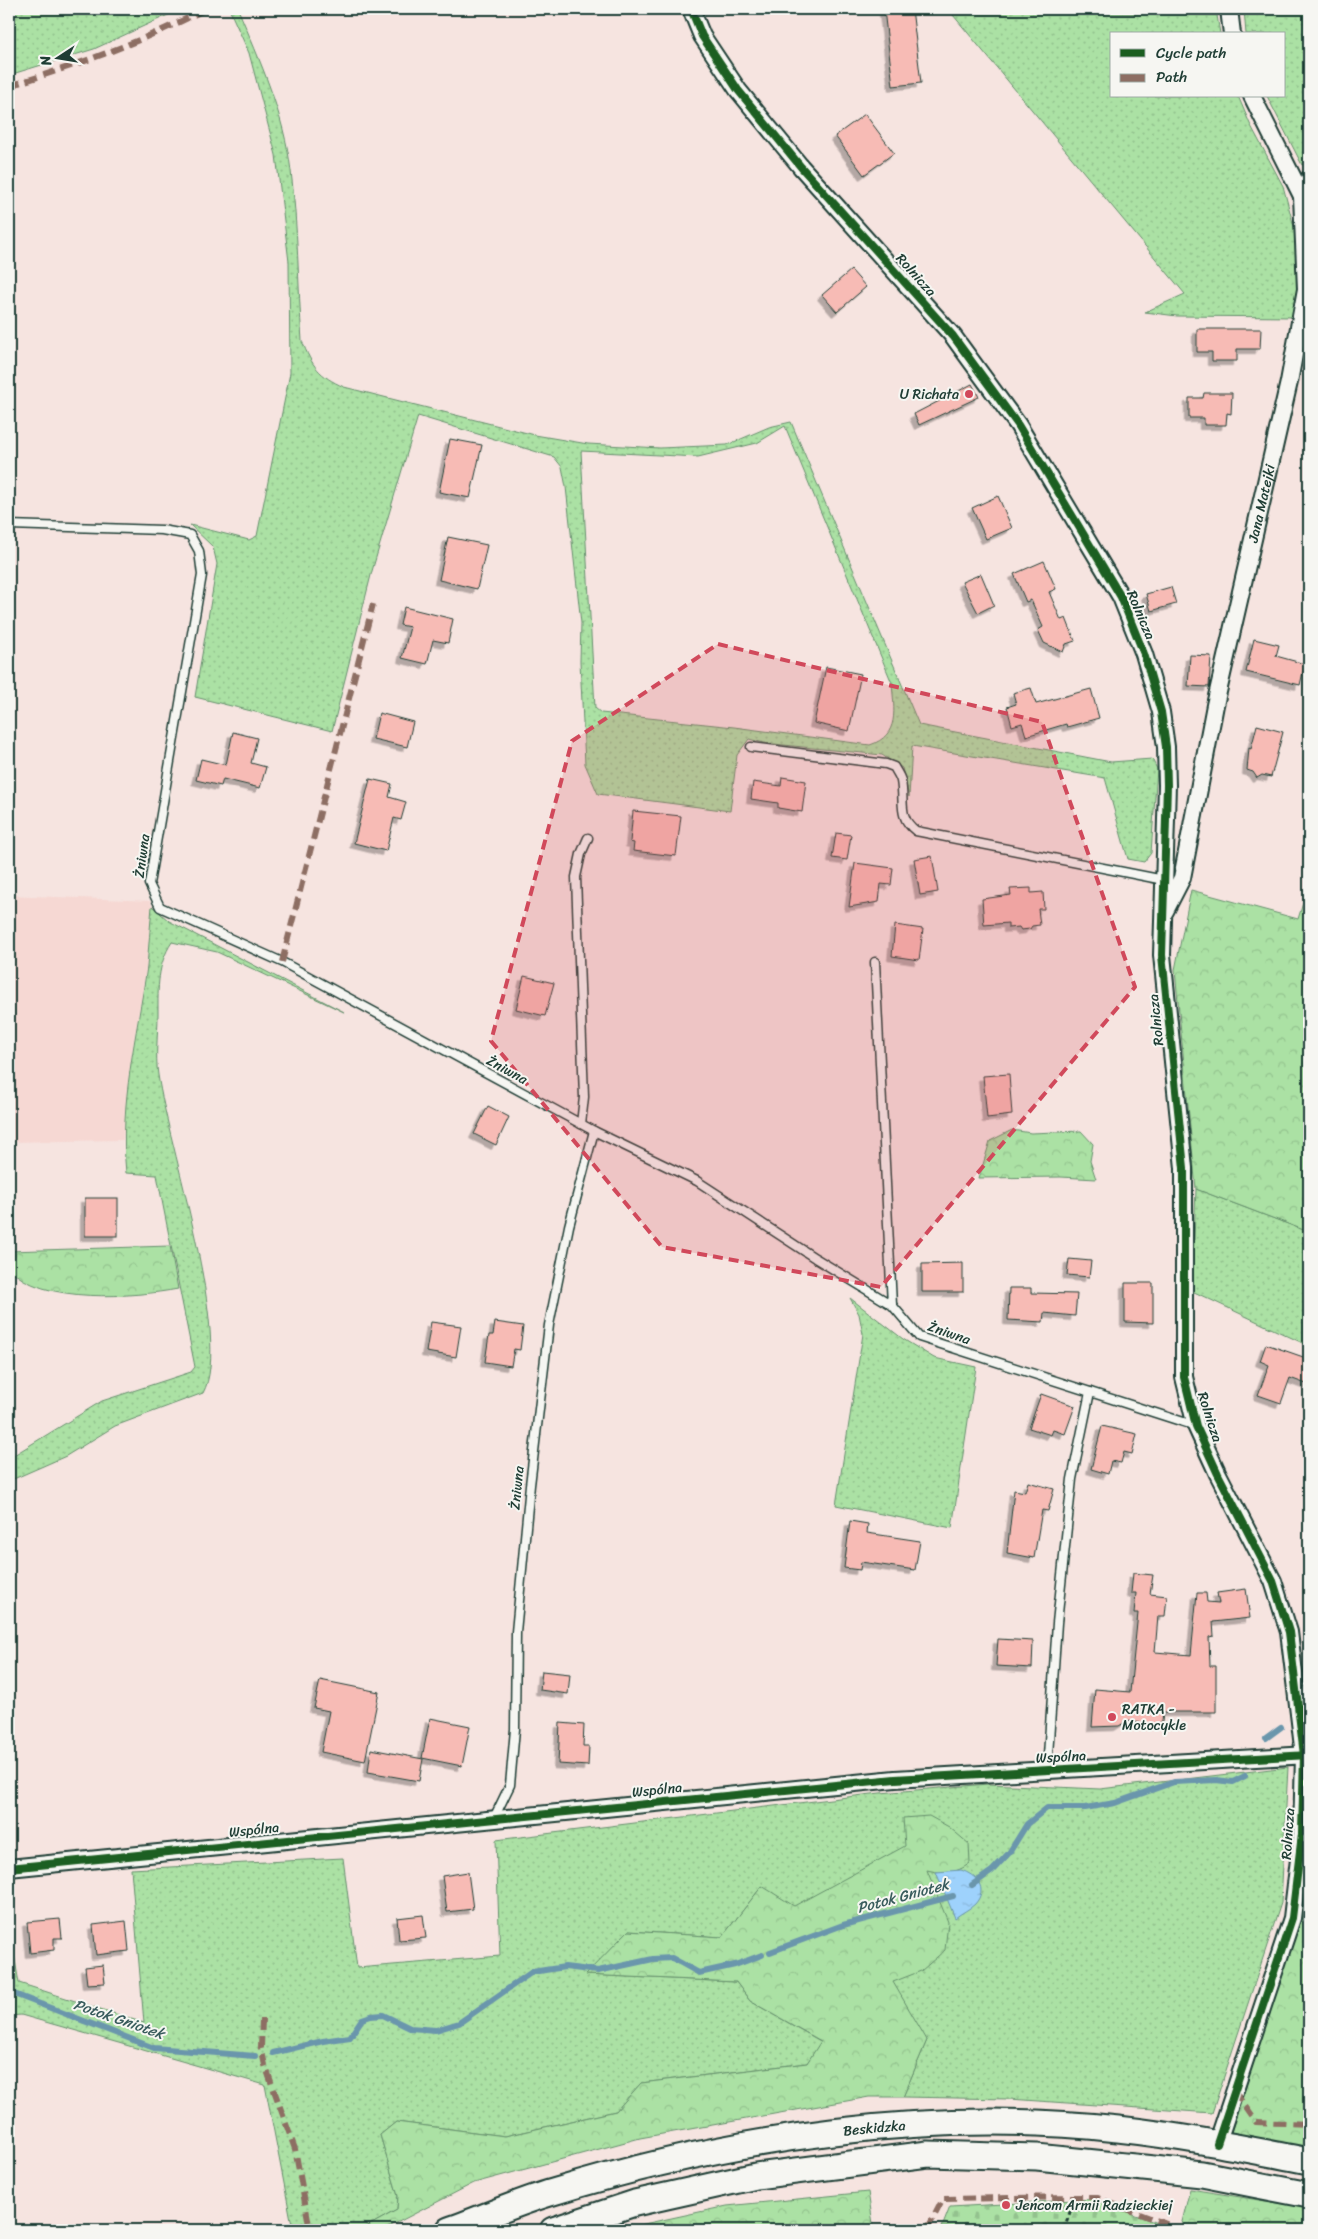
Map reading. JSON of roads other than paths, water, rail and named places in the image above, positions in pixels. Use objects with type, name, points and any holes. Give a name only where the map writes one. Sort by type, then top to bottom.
[{"type":"main road","name":"Beskidzka","points":[[449,2230],[551,2192],[673,2159],[790,2139],[896,2125],[1006,2123],[1098,2128],[1217,2144],[1309,2161]]},
{"type":"main road","points":[[553,2230],[635,2203],[756,2176],[928,2154],[1037,2157],[1202,2174],[1309,2195]]},
{"type":"street","name":"Rolnicza","points":[[691,9],[702,36],[738,90],[801,167],[953,336],[1018,425],[1121,597],[1144,654],[1161,712],[1166,747],[1167,785],[1162,954],[1184,1168],[1184,1377],[1196,1426],[1218,1474],[1273,1581],[1289,1632],[1307,1755],[1302,1834],[1292,1918],[1217,2144]]},
{"type":"street","points":[[1229,9],[1232,32]]},
{"type":"street","name":"Jana Matejki","points":[[1162,915],[1182,878],[1214,705],[1289,382],[1306,288],[1302,196],[1253,98]]},
{"type":"street","points":[[1302,196],[1309,179]]},
{"type":"street","name":"Wspólna","points":[[9,1868],[895,1779],[1307,1755]]},
{"type":"lane","name":"Żniwna","points":[[9,525],[162,530],[190,535],[199,551],[202,575],[149,884],[160,907],[282,962],[594,1131],[697,1180],[814,1258],[892,1305],[918,1337],[1196,1426]]},
{"type":"lane","points":[[750,747],[886,764],[894,767],[900,780],[903,812],[907,825],[916,831],[1164,880]]},
{"type":"lane","points":[[581,1124],[584,1097],[576,876],[581,854],[588,838]]},
{"type":"lane","points":[[875,962],[892,1305]]},
{"type":"lane","name":"Żniwna","points":[[493,1819],[510,1785],[515,1729],[516,1632],[530,1485],[549,1326],[569,1226],[594,1131]]},
{"type":"lane","points":[[1047,1770],[1057,1623],[1072,1479],[1090,1392]]},
{"type":"water","points":[[961,1870],[976,1879],[981,1888],[981,1893],[971,1908],[955,1918],[936,1872]]},
{"type":"waterway","name":"Potok Gniotek","points":[[1266,1738],[1281,1727]]},
{"type":"waterway","name":"Potok Gniotek","points":[[972,1885],[992,1871],[1009,1853],[1027,1824],[1047,1808],[1085,1808],[1115,1803],[1174,1782],[1216,1780],[1233,1782],[1245,1776]]},
{"type":"waterway","name":"Potok Gniotek","points":[[770,1952],[843,1925],[953,1896]]},
{"type":"waterway","name":"Potok Gniotek","points":[[273,2053],[323,2041],[350,2037],[362,2019],[371,2016],[383,2015],[410,2028],[436,2030],[459,2023],[532,1972],[565,1967],[598,1971],[653,1959],[672,1958],[699,1973],[735,1965],[762,1955]]},
{"type":"waterway","name":"Potok Gniotek","points":[[9,1992],[154,2048],[255,2056]]},
{"type":"place","name":"U Richata","points":[[969,394]]},
{"type":"place","name":"RATKA - Motocykle","points":[[1112,1717]]},
{"type":"place","name":"Jeńcom Armii Radzieckiej","points":[[1006,2205]]}]
